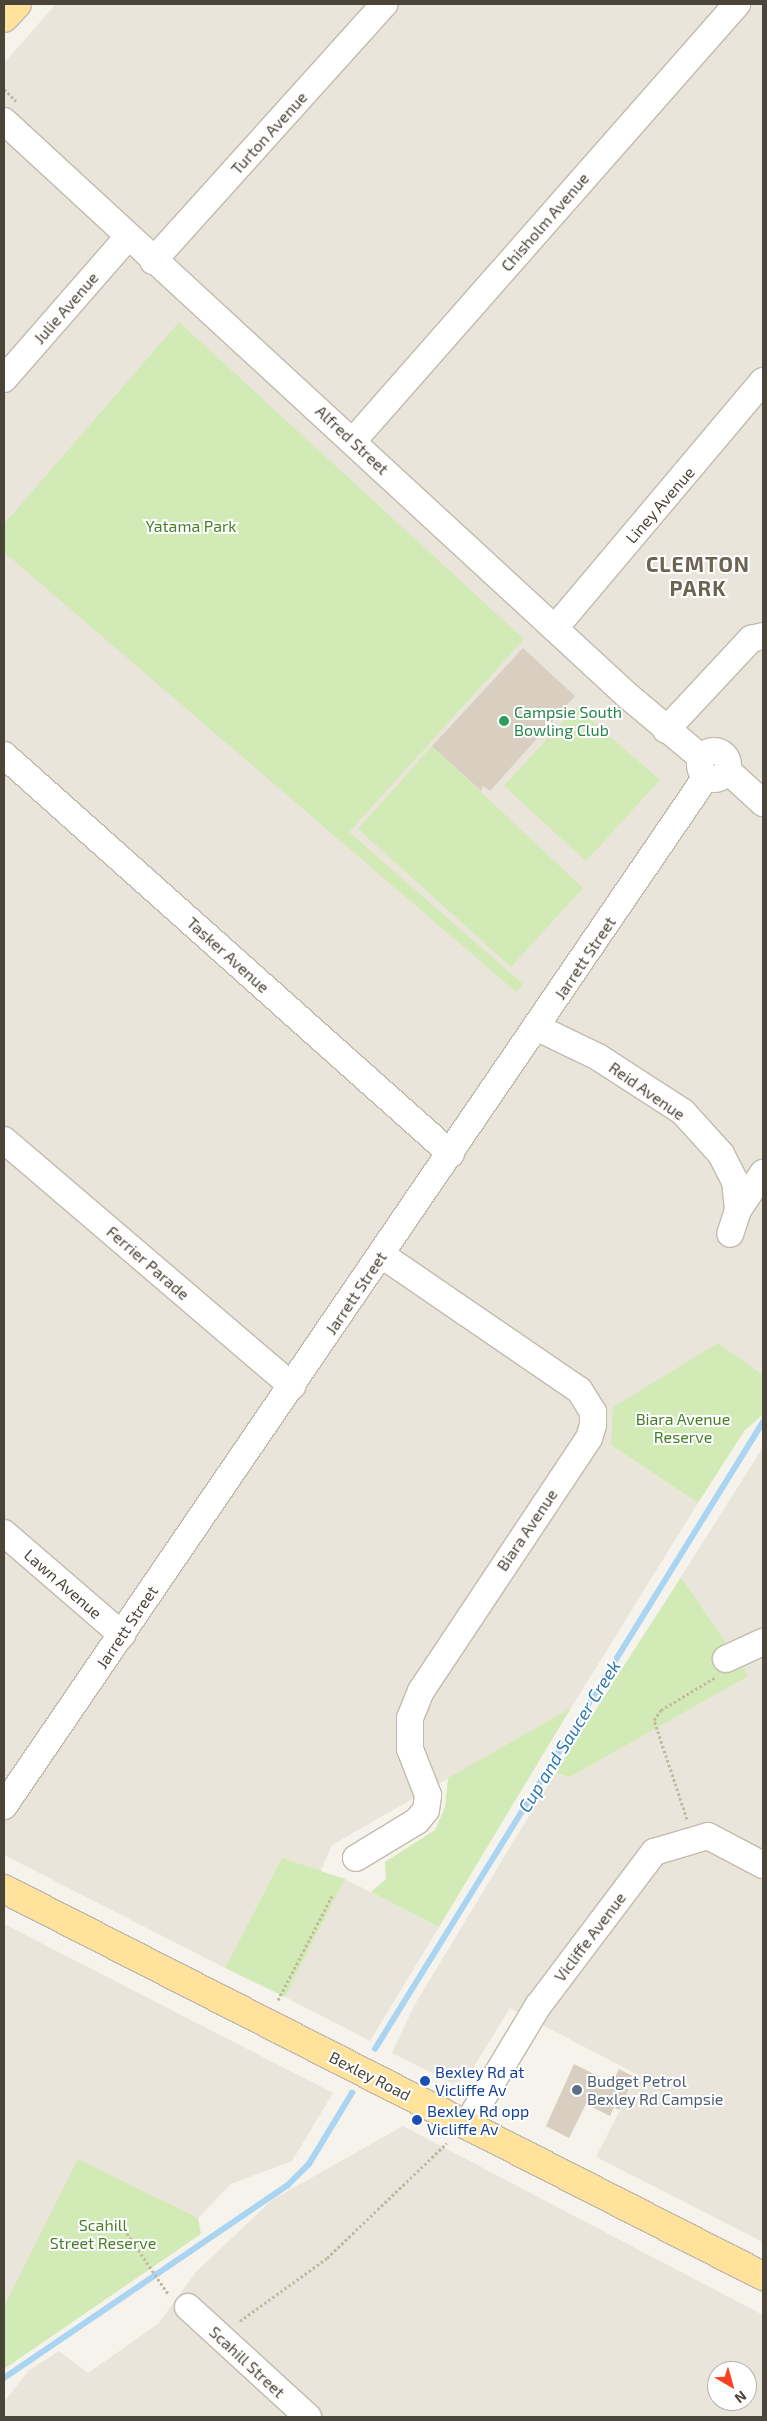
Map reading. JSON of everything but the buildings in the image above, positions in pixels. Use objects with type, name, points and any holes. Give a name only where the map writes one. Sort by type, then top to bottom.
[{"type":"main road","points":[[4,18],[17,4]]},
{"type":"main road","name":"Bexley Road","points":[[4,1889],[763,2276]]},
{"type":"street","name":"Turton Avenue","points":[[153,261],[384,4]]},
{"type":"street","name":"Chisholm Avenue","points":[[352,441],[738,4]]},
{"type":"street","name":"Alfred Street","points":[[4,121],[153,261],[666,730],[712,768],[763,803]]},
{"type":"street","name":"Julie Avenue","points":[[4,379],[128,238]]},
{"type":"street","name":"Liney Avenue","points":[[555,628],[763,381]]},
{"type":"street","points":[[666,730],[751,639],[763,636]]},
{"type":"street","name":"Tasker Avenue","points":[[4,755],[451,1154]]},
{"type":"street","name":"Jarrett Street","points":[[4,1806],[538,1028],[712,768]]},
{"type":"street","name":"Reid Avenue","points":[[538,1028],[598,1057],[683,1112],[721,1154],[735,1181],[738,1210]]},
{"type":"street","name":"Ferrier Parade","points":[[4,1140],[292,1386]]},
{"type":"street","name":"Reid Avenue","points":[[730,1234],[738,1210],[763,1173]]},
{"type":"street","name":"Biara Avenue","points":[[356,1858],[417,1821],[426,1810],[428,1795],[410,1749],[410,1718],[421,1691],[588,1438],[593,1425],[593,1412],[579,1390],[382,1255]]},
{"type":"street","name":"Lawn Avenue","points":[[4,1533],[122,1635]]},
{"type":"street","points":[[726,1659],[763,1642]]},
{"type":"street","name":"Vicliffe Avenue","points":[[467,2124],[538,2006],[654,1852],[708,1836],[763,1865]]},
{"type":"street","name":"Scahill Street","points":[[188,2307],[308,2417]]},
{"type":"path","points":[[695,1840],[654,1720],[661,1710],[714,1681],[726,1659]]},
{"type":"path","points":[[278,2000],[332,1896]]},
{"type":"path","points":[[240,2321],[327,2258],[447,2143]]},
{"type":"path","points":[[124,2229],[163,2285]]},
{"type":"shaded area","points":[[56,4],[763,4],[763,1375],[718,1343],[611,1445],[698,1503],[571,1708],[332,1845],[320,1873],[282,1858],[225,1968],[4,1855],[4,63]]},
{"type":"shaded area","points":[[763,1447],[763,2242],[596,2157],[638,2075],[510,2008],[467,2078],[452,2083],[392,2053],[415,2004],[555,1773],[570,1777],[747,1676],[681,1577]]},
{"type":"shaded area","points":[[345,1879],[439,1927],[370,2041],[285,1997]]},
{"type":"shaded area","points":[[4,1924],[333,2093],[292,2161],[231,2184],[198,2218],[157,2199],[4,2307]]},
{"type":"shaded area","points":[[403,2126],[763,2315],[763,2417],[4,2417],[4,2402],[29,2370],[59,2351],[88,2373],[159,2323],[196,2272],[272,2200]]},
{"type":"green space","name":"Yatama Park","points":[[179,322],[524,639],[349,832],[523,984],[516,992],[4,552],[4,524]]},
{"type":"green space","points":[[576,707],[660,780],[586,861],[504,786]]},
{"type":"green space","points":[[432,746],[583,888],[511,967],[358,829]]},
{"type":"green space","name":"Biara Avenue Reserve","points":[[718,1343],[763,1375],[763,1415],[745,1430],[698,1503],[611,1445],[613,1407]]},
{"type":"green space","points":[[681,1577],[748,1676],[570,1777],[555,1773]]},
{"type":"green space","points":[[571,1708],[439,1927],[371,1892],[386,1879],[385,1862],[435,1830],[445,1807],[448,1778]]},
{"type":"green space","points":[[282,1858],[345,1879],[285,1997],[225,1968]]},
{"type":"green space","name":"Scahill Street Reserve","points":[[78,2159],[198,2218],[201,2234],[4,2369],[4,2307]]},
{"type":"waterway","name":"Cup and Saucer Creek","points":[[375,2049],[763,1422]]},
{"type":"waterway","points":[[4,2378],[287,2186],[309,2164],[352,2093]]},
{"type":"place","name":"Campsie South Bowling Club","points":[[504,721]]},
{"type":"place","name":"Bexley Rd at Vicliffe Av","points":[[425,2081]]},
{"type":"place","name":"Budget Petrol Bexley Rd Campsie","points":[[577,2090]]},
{"type":"place","name":"Bexley Rd opp Vicliffe Av","points":[[417,2120]]},
{"type":"district","name":"CLEMTON PARK","points":[[698,576]]}]
